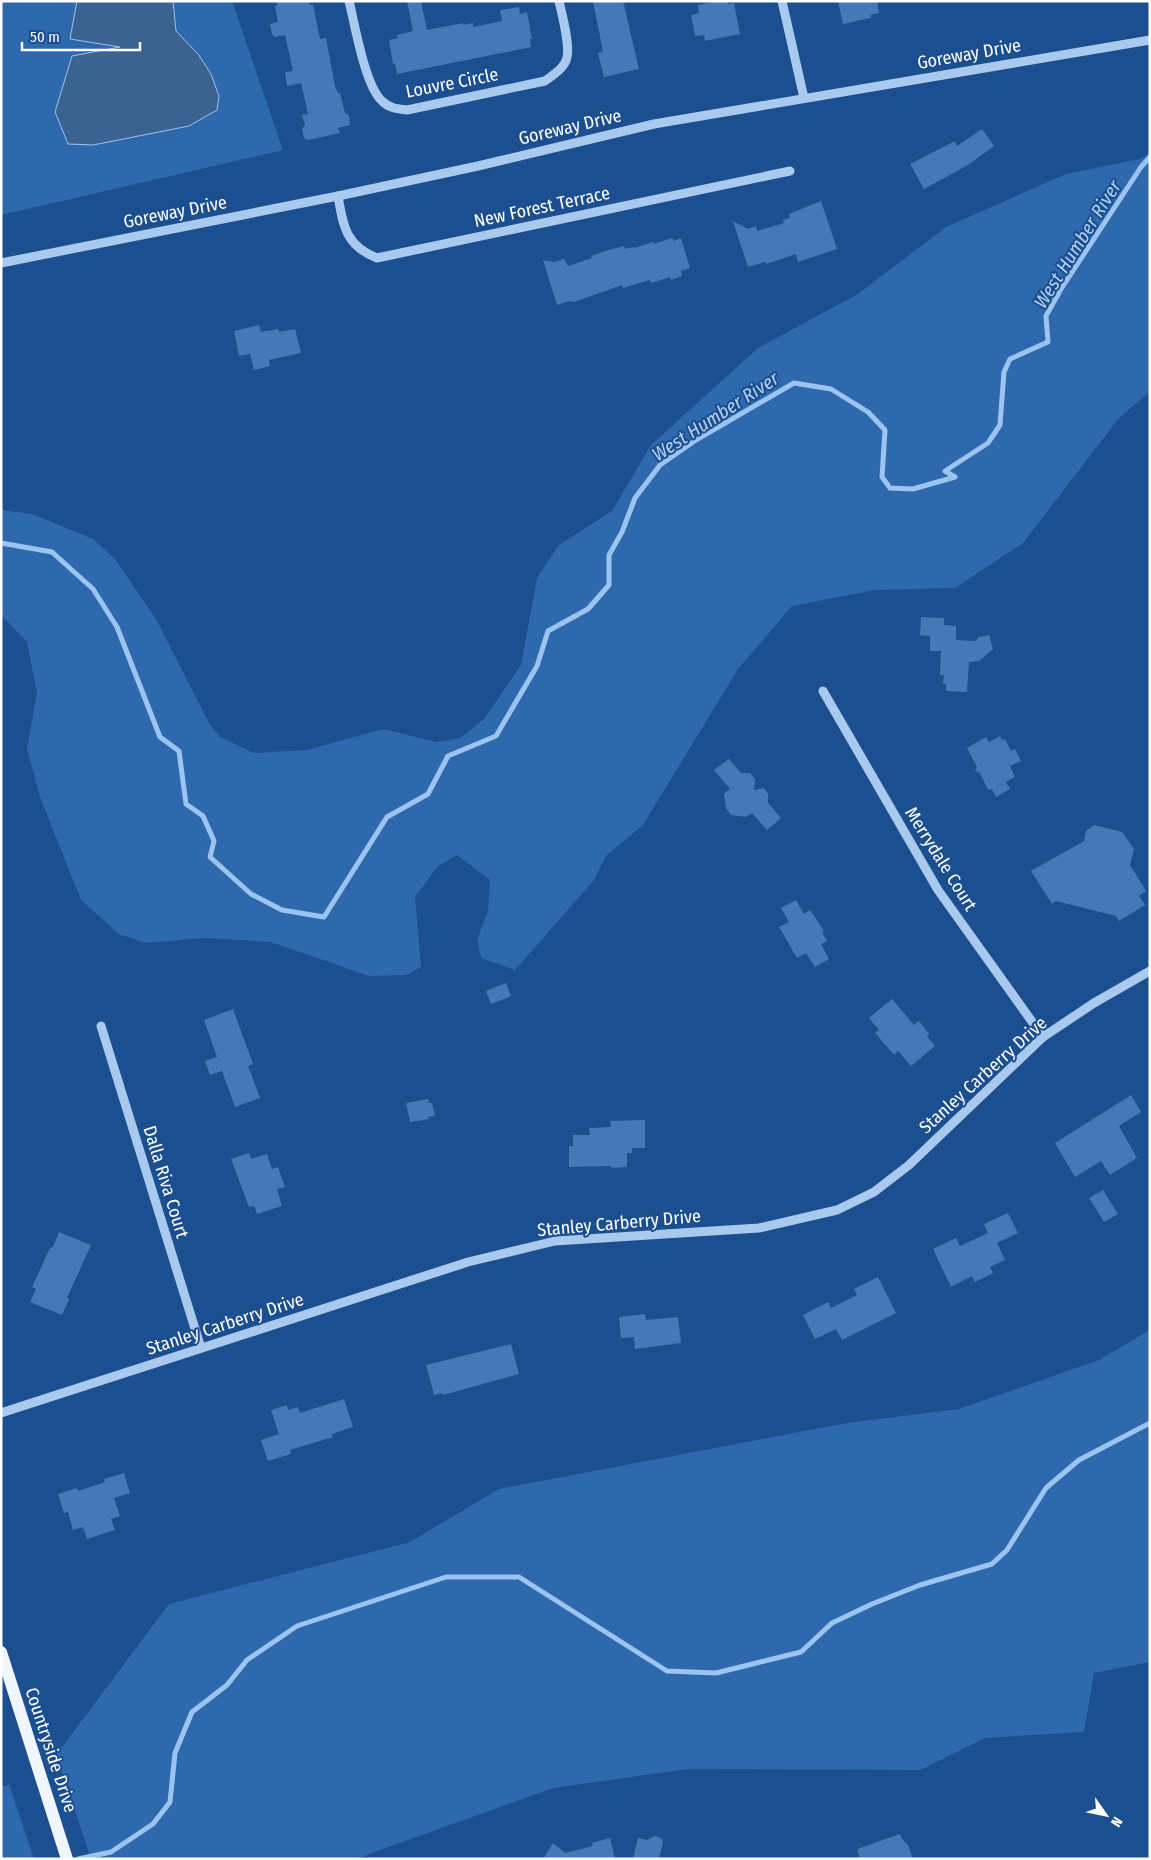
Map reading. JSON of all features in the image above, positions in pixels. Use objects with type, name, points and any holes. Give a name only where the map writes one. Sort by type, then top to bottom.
[{"type":"main road","name":"Countryside Drive","points":[[1,1652],[67,1859]]},
{"type":"street","name":"Louvre Circle","points":[[349,1],[373,89],[381,100],[391,108],[407,110],[546,80],[559,71],[568,58],[566,33],[559,1]]},
{"type":"street","points":[[782,1],[804,98]]},
{"type":"street","name":"Goreway Drive","points":[[1,263],[338,196],[478,166],[654,124],[1150,40]]},
{"type":"street","name":"New Forest Terrace","points":[[338,196],[343,223],[347,233],[354,244],[365,254],[377,258],[790,172]]},
{"type":"street","name":"Merrydale Court","points":[[823,691],[938,890],[1043,1037]]},
{"type":"street","name":"Stanley Carberry Drive","points":[[1,1413],[468,1262],[555,1241],[759,1228],[837,1210],[874,1192],[909,1165],[1043,1037],[1150,971]]},
{"type":"street","name":"Dalla Riva Court","points":[[101,1026],[201,1348]]},
{"type":"shaded area","points":[[1,1],[232,1],[283,150],[1,215]]},
{"type":"shaded area","points":[[77,1],[173,1],[176,31],[198,54],[211,74],[219,96],[217,110],[189,126],[93,145],[68,144],[55,112],[72,56],[120,47],[70,39]]},
{"type":"shaded area","points":[[1150,152],[1150,392],[1119,418],[1023,543],[955,588],[875,590],[792,606],[738,669],[643,825],[606,856],[594,880],[515,970],[481,958],[477,940],[488,911],[490,880],[457,855],[437,867],[415,897],[421,967],[406,975],[369,976],[271,942],[204,938],[146,943],[119,934],[81,900],[40,797],[27,749],[37,693],[27,642],[1,615],[1,510],[32,514],[93,539],[115,559],[156,619],[209,723],[220,737],[254,753],[307,750],[383,729],[436,742],[460,738],[484,719],[521,665],[537,578],[559,545],[612,511],[651,445],[758,348],[858,294],[946,227],[1066,174],[1140,159]]},
{"type":"shaded area","points":[[1150,1330],[1150,1662],[1094,1673],[1084,1732],[985,1738],[920,1770],[687,1769],[553,1788],[355,1859],[91,1859],[56,1755],[169,1604],[410,1542],[499,1489],[847,1423],[959,1409],[1099,1360]]},
{"type":"shaded area","points":[[9,1784],[34,1859],[1,1859],[1,1787]]},
{"type":"building","points":[[276,1],[309,1],[310,5],[313,4],[320,39],[326,38],[335,86],[338,93],[340,93],[345,113],[349,115],[350,125],[338,128],[340,133],[308,140],[304,138],[302,129],[305,125],[302,115],[308,114],[301,83],[287,86],[285,72],[293,71],[285,35],[275,37],[272,34],[270,24],[278,22]]},
{"type":"building","points":[[407,1],[421,1],[427,30],[463,23],[463,25],[473,23],[473,27],[502,21],[500,10],[519,7],[520,14],[527,12],[532,39],[530,39],[531,47],[397,74],[395,64],[393,64],[389,40],[398,38],[397,35],[413,31]]},
{"type":"building","points":[[593,1],[623,1],[639,69],[604,77],[598,53],[603,52]]},
{"type":"building","points":[[728,1],[728,4],[734,3],[740,34],[705,41],[704,35],[695,36],[691,15],[699,13],[698,5]]},
{"type":"building","points":[[838,1],[877,1],[879,13],[870,15],[871,18],[843,24]]},
{"type":"building","points":[[982,129],[994,146],[968,165],[924,189],[910,164],[955,141],[957,146]]},
{"type":"building","points":[[821,201],[837,249],[798,262],[796,254],[766,264],[765,262],[748,267],[733,221],[748,229],[756,226],[757,231],[784,223],[783,220],[790,218],[789,214]]},
{"type":"building","points":[[672,238],[674,241],[681,238],[690,268],[681,271],[682,276],[671,280],[670,277],[651,283],[650,280],[623,288],[622,285],[574,302],[569,301],[557,305],[543,260],[554,262],[564,259],[568,266],[608,250],[624,246],[625,249],[634,248]]},
{"type":"building","points":[[259,325],[261,332],[278,329],[279,332],[295,329],[301,353],[269,360],[270,366],[254,370],[250,354],[239,356],[234,331]]},
{"type":"building","points":[[921,617],[944,618],[944,625],[956,626],[956,640],[975,641],[979,637],[989,635],[993,649],[979,661],[969,662],[967,692],[946,691],[946,684],[943,684],[944,675],[940,675],[941,651],[930,651],[930,636],[920,635]]},
{"type":"building","points":[[1000,736],[1002,740],[1005,739],[1011,751],[1015,749],[1021,761],[1010,766],[1015,777],[1006,782],[1010,789],[996,797],[992,789],[989,790],[987,788],[980,773],[975,771],[977,767],[967,748],[986,737],[989,742]]},
{"type":"building","points":[[729,759],[741,773],[750,773],[755,779],[754,790],[764,788],[768,794],[768,803],[781,818],[767,830],[752,813],[746,817],[731,815],[726,808],[724,794],[730,789],[714,770]]},
{"type":"building","points":[[1094,825],[1122,832],[1134,849],[1130,865],[1146,891],[1139,896],[1145,905],[1119,921],[1116,916],[1056,901],[1052,904],[1031,871],[1084,841],[1086,831]]},
{"type":"building","points":[[796,900],[804,914],[810,910],[824,931],[822,932],[827,941],[821,944],[829,959],[815,967],[806,953],[797,958],[779,927],[789,922],[781,908]]},
{"type":"building","points":[[506,983],[511,996],[491,1004],[486,991]]},
{"type":"building","points":[[892,999],[914,1025],[919,1021],[935,1046],[911,1066],[898,1051],[894,1055],[875,1033],[879,1030],[869,1018]]},
{"type":"building","points":[[233,1009],[253,1064],[248,1066],[260,1098],[235,1107],[222,1071],[210,1075],[205,1061],[217,1057],[204,1020]]},
{"type":"building","points":[[1131,1095],[1141,1112],[1119,1126],[1137,1158],[1110,1175],[1101,1161],[1075,1177],[1055,1143]]},
{"type":"building","points":[[428,1099],[429,1103],[432,1103],[435,1116],[428,1117],[429,1119],[410,1122],[406,1103]]},
{"type":"building","points":[[645,1120],[645,1148],[632,1148],[632,1153],[627,1153],[627,1167],[569,1167],[569,1146],[573,1146],[573,1135],[590,1135],[589,1128],[611,1127],[610,1121]]},
{"type":"building","points":[[249,1153],[251,1159],[267,1154],[272,1169],[278,1167],[285,1187],[277,1189],[282,1206],[257,1214],[254,1206],[249,1207],[231,1159]]},
{"type":"building","points":[[1103,1190],[1118,1214],[1104,1222],[1089,1198]]},
{"type":"building","points":[[1008,1213],[1018,1233],[997,1243],[1005,1260],[990,1267],[993,1273],[975,1282],[972,1276],[951,1287],[933,1249],[956,1238],[960,1246],[988,1233],[984,1224]]},
{"type":"building","points":[[59,1232],[91,1245],[67,1298],[69,1299],[62,1315],[30,1302],[36,1289],[32,1287]]},
{"type":"building","points":[[878,1277],[896,1313],[842,1340],[836,1329],[815,1339],[803,1315],[828,1302],[831,1308],[857,1295],[854,1289]]},
{"type":"building","points":[[645,1314],[646,1320],[678,1317],[681,1343],[635,1349],[634,1337],[621,1338],[619,1317]]},
{"type":"building","points":[[511,1344],[519,1374],[443,1395],[442,1393],[434,1395],[426,1365]]},
{"type":"building","points":[[344,1399],[353,1427],[332,1434],[333,1437],[290,1450],[291,1454],[268,1461],[261,1440],[279,1434],[271,1410],[287,1405],[288,1410],[298,1407],[300,1413]]},
{"type":"building","points":[[124,1473],[130,1493],[114,1498],[120,1516],[111,1519],[115,1530],[87,1539],[83,1527],[73,1530],[68,1512],[64,1513],[58,1494],[77,1488],[78,1491],[105,1482],[104,1479]]},
{"type":"building","points":[[900,1834],[908,1845],[913,1859],[860,1859],[857,1849]]},
{"type":"building","points":[[654,1836],[661,1838],[663,1842],[659,1859],[633,1859],[638,1838],[647,1840]]},
{"type":"building","points":[[610,1838],[615,1859],[543,1859],[553,1843],[565,1853],[593,1846],[592,1843]]},
{"type":"waterway","name":"West Humber River","points":[[1,543],[52,552],[93,589],[117,627],[160,737],[179,751],[186,804],[203,816],[214,841],[210,857],[251,894],[282,910],[324,917],[387,817],[428,794],[448,756],[496,736],[537,666],[548,631],[588,609],[609,585],[609,555],[622,532],[635,498],[660,465],[696,440],[794,383],[831,389],[868,412],[885,430],[882,477],[890,488],[913,489],[955,477],[945,471],[988,443],[1000,425],[1004,372],[1010,359],[1048,342],[1046,316],[1061,289],[1141,167],[1150,157]]},
{"type":"waterway","points":[[78,1859],[111,1852],[153,1824],[170,1802],[175,1753],[192,1712],[227,1685],[247,1660],[297,1626],[446,1577],[519,1577],[667,1671],[716,1673],[801,1652],[832,1623],[872,1604],[920,1585],[992,1564],[1007,1550],[1046,1488],[1079,1460],[1150,1423]]}]
